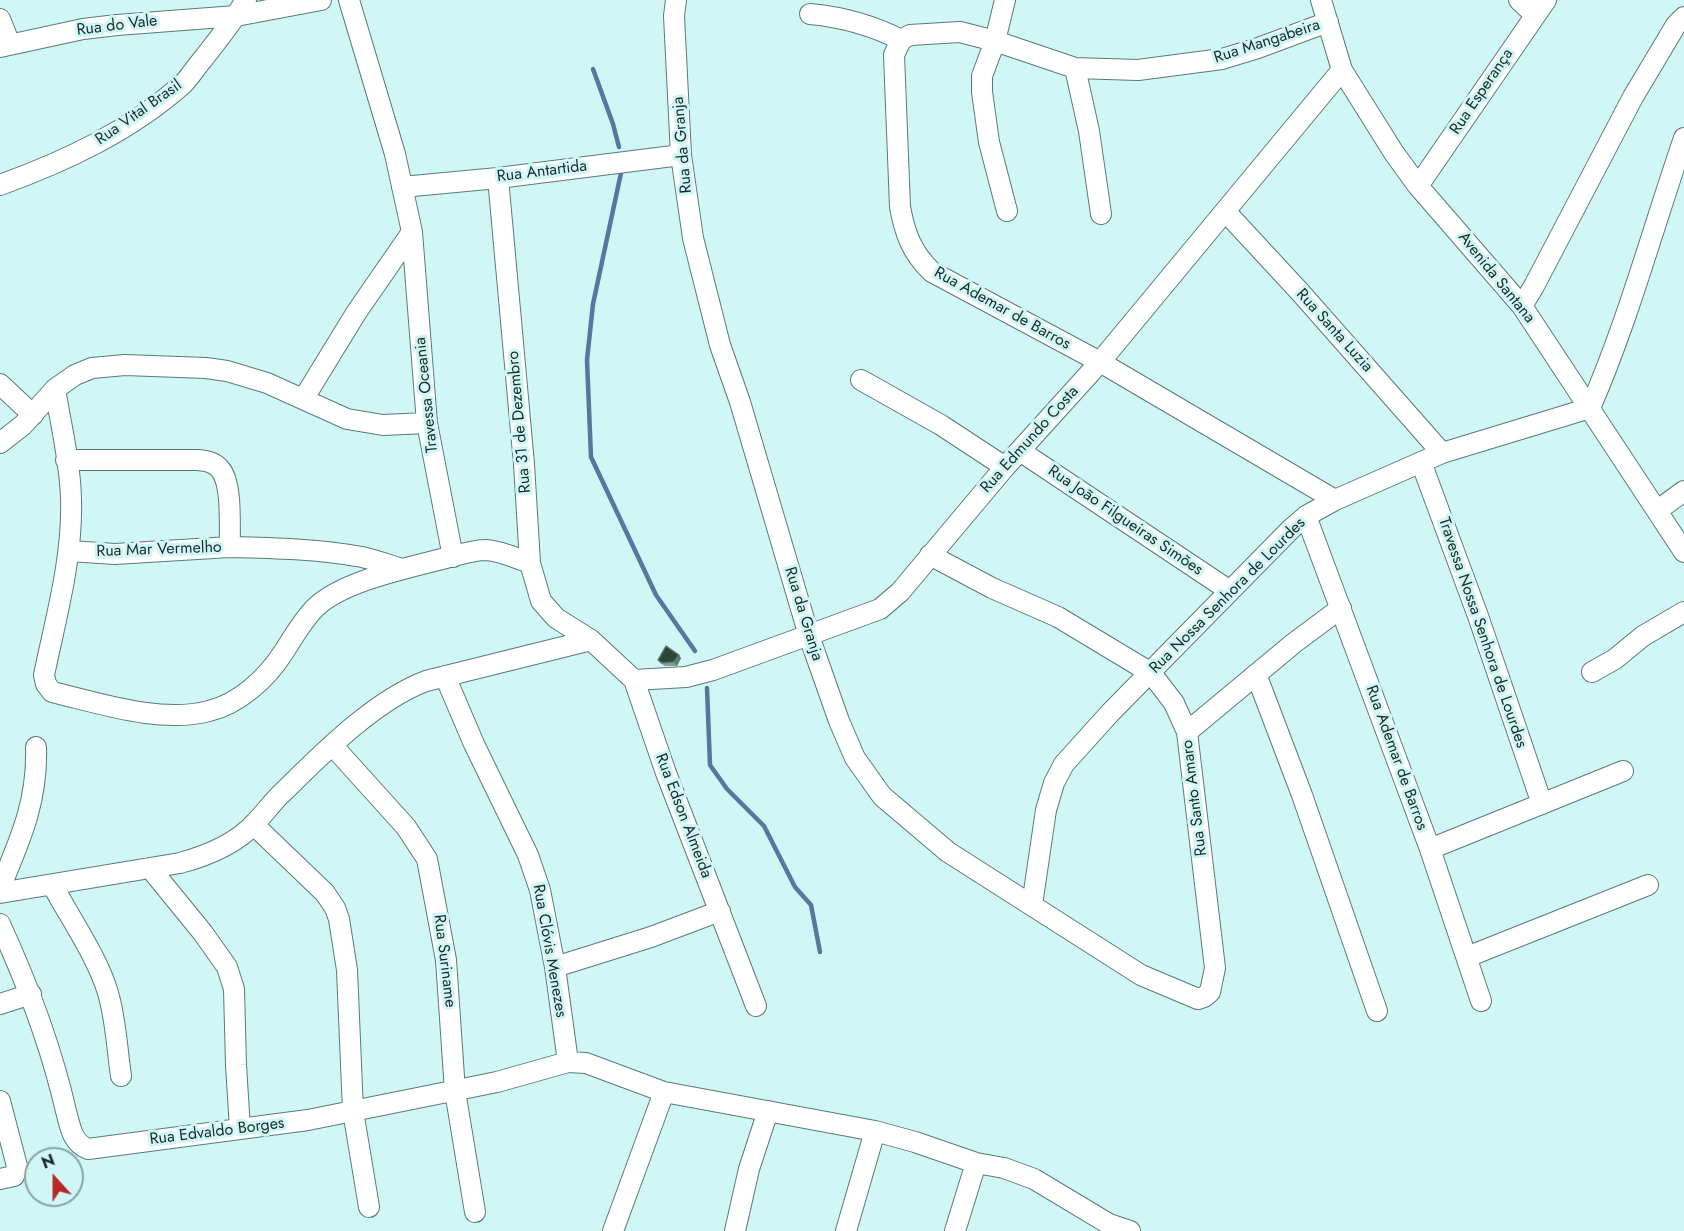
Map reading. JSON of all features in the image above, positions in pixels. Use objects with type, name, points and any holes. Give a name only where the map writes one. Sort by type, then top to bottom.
[{"type":"street","name":"Rua do Vale","points":[[5,45],[83,29],[321,0]]},
{"type":"street","points":[[304,399],[356,313],[412,232],[395,154],[349,0]]},
{"type":"street","points":[[1005,0],[995,41],[982,76],[982,92],[989,142],[1007,211]]},
{"type":"street","name":"Avenida Santana","points":[[1321,0],[1342,70],[1394,153],[1418,186],[1522,306],[1684,552]]},
{"type":"street","points":[[1519,0],[1540,8]]},
{"type":"street","name":"Rua Vital Brasil","points":[[0,185],[81,152],[114,134],[148,110],[184,83],[241,8]]},
{"type":"street","name":"Rua da Granja","points":[[675,8],[681,155],[693,238],[720,345],[740,402],[809,636],[839,721],[855,758],[882,796],[948,852],[1141,975],[1198,999],[1210,992],[1214,983],[1215,968]]},
{"type":"street","name":"Rua Esperança","points":[[1418,186],[1540,8]]},
{"type":"street","points":[[810,14],[836,16],[883,31],[901,40],[917,34],[960,32],[995,41]]},
{"type":"street","points":[[1522,306],[1633,98],[1676,25],[1684,17]]},
{"type":"street","points":[[0,20],[5,45]]},
{"type":"street","name":"Rua Mangabeira","points":[[995,41],[1075,68],[1138,70],[1222,59],[1328,22]]},
{"type":"street","name":"Rua Ademar de Barros","points":[[901,40],[894,55],[900,207],[904,231],[920,261],[932,272],[1100,362],[1335,500]]},
{"type":"street","points":[[1075,68],[1089,131],[1101,214]]},
{"type":"street","name":"Rua Edmundo Costa","points":[[634,681],[671,679],[698,674],[880,609],[913,579],[930,555],[1005,467],[1100,362],[1342,70]]},
{"type":"street","points":[[1590,408],[1630,301],[1684,138]]},
{"type":"street","name":"Rua Antartida","points":[[402,187],[498,178],[681,155]]},
{"type":"street","name":"Rua 31 de Dezembro","points":[[498,178],[524,464],[530,563],[541,601],[556,618],[591,639]]},
{"type":"street","name":"Rua Santa Luzia","points":[[1225,211],[1442,453]]},
{"type":"street","name":"Travessa Oceania","points":[[412,232],[427,423],[453,557]]},
{"type":"street","points":[[0,443],[33,415],[55,389],[75,375],[92,368],[125,365],[226,370],[250,377],[347,419],[365,423],[399,425],[427,423]]},
{"type":"street","points":[[861,380],[941,425],[1005,467]]},
{"type":"street","points":[[0,384],[33,415]]},
{"type":"street","points":[[55,389],[71,495],[69,551],[44,675],[46,684],[52,692],[125,710],[170,714],[197,714],[211,711],[247,692],[268,673],[316,607],[349,587],[402,569],[487,550],[530,563]]},
{"type":"street","name":"Rua Nossa Senhora de Lourdes","points":[[1032,905],[1046,810],[1054,783],[1065,764],[1079,746],[1277,542],[1306,516],[1335,500],[1442,453],[1590,408]]},
{"type":"street","name":"Rua João Filgueiras Simões","points":[[1020,451],[1230,591]]},
{"type":"street","name":"Rua Mar Vermelho","points":[[66,460],[198,460],[212,462],[220,468],[225,477],[228,491],[230,547],[115,554],[69,551]]},
{"type":"street","name":"Travessa Nossa Senhora de Lourdes","points":[[1421,462],[1478,616],[1542,804]]},
{"type":"street","points":[[1658,510],[1684,491]]},
{"type":"street","name":"Rua Ademar de Barros","points":[[1306,516],[1430,849],[1481,1001]]},
{"type":"street","points":[[230,547],[307,550],[340,554],[402,569]]},
{"type":"street","name":"Rua Santo Amaro","points":[[930,555],[992,588],[1058,617],[1151,673],[1174,703],[1187,732],[1215,968]]},
{"type":"street","points":[[1187,732],[1294,643],[1341,608]]},
{"type":"street","points":[[1592,672],[1615,658],[1642,636],[1684,612]]},
{"type":"street","points":[[0,893],[53,886],[202,857],[226,845],[254,825],[272,803],[332,745],[380,707],[406,690],[426,681],[591,639]]},
{"type":"street","name":"Rua Edson Almeida","points":[[591,639],[634,681],[666,773],[756,1006]]},
{"type":"street","points":[[1256,674],[1302,795],[1377,1011]]},
{"type":"street","name":"Rua Clóvis Menezes","points":[[445,676],[474,744],[528,855],[540,890],[555,968],[568,1062]]},
{"type":"street","name":"Rua Suriname","points":[[332,745],[406,827],[427,859],[446,960],[455,1091],[475,1212]]},
{"type":"street","points":[[0,888],[31,808],[37,771],[36,747]]},
{"type":"street","points":[[1430,849],[1623,771]]},
{"type":"street","points":[[254,825],[325,893],[339,919],[346,970],[353,1111],[369,1207]]},
{"type":"street","points":[[150,868],[204,933],[227,967],[234,989],[240,1129]]},
{"type":"street","points":[[1467,957],[1648,885]]},
{"type":"street","points":[[53,886],[99,971],[107,991],[112,1008],[121,1076]]},
{"type":"street","points":[[555,968],[651,937],[720,911]]},
{"type":"street","name":"Rua Edvaldo Borges","points":[[3,932],[31,994],[59,1080],[70,1128],[77,1142],[88,1149],[308,1120],[497,1082],[568,1062]]},
{"type":"street","points":[[0,1004],[31,994]]},
{"type":"street","points":[[568,1062],[586,1063],[664,1092],[874,1131],[976,1163],[1004,1168],[1034,1179],[1109,1224],[1130,1231]]},
{"type":"street","points":[[613,1231],[664,1092]]},
{"type":"street","points":[[0,1101],[17,1166],[14,1176],[0,1179]]},
{"type":"street","points":[[735,1231],[749,1169],[768,1111]]},
{"type":"street","points":[[846,1231],[874,1131]]},
{"type":"street","points":[[955,1231],[976,1163]]},
{"type":"building","points":[[666,646],[679,655],[674,662],[662,663],[658,660]]},
{"type":"waterway","points":[[593,69],[619,147]]},
{"type":"waterway","points":[[621,173],[593,304],[587,360],[591,457],[656,595],[695,651]]},
{"type":"waterway","points":[[707,688],[710,765],[727,789],[764,826],[795,887],[811,905],[820,952]]}]
